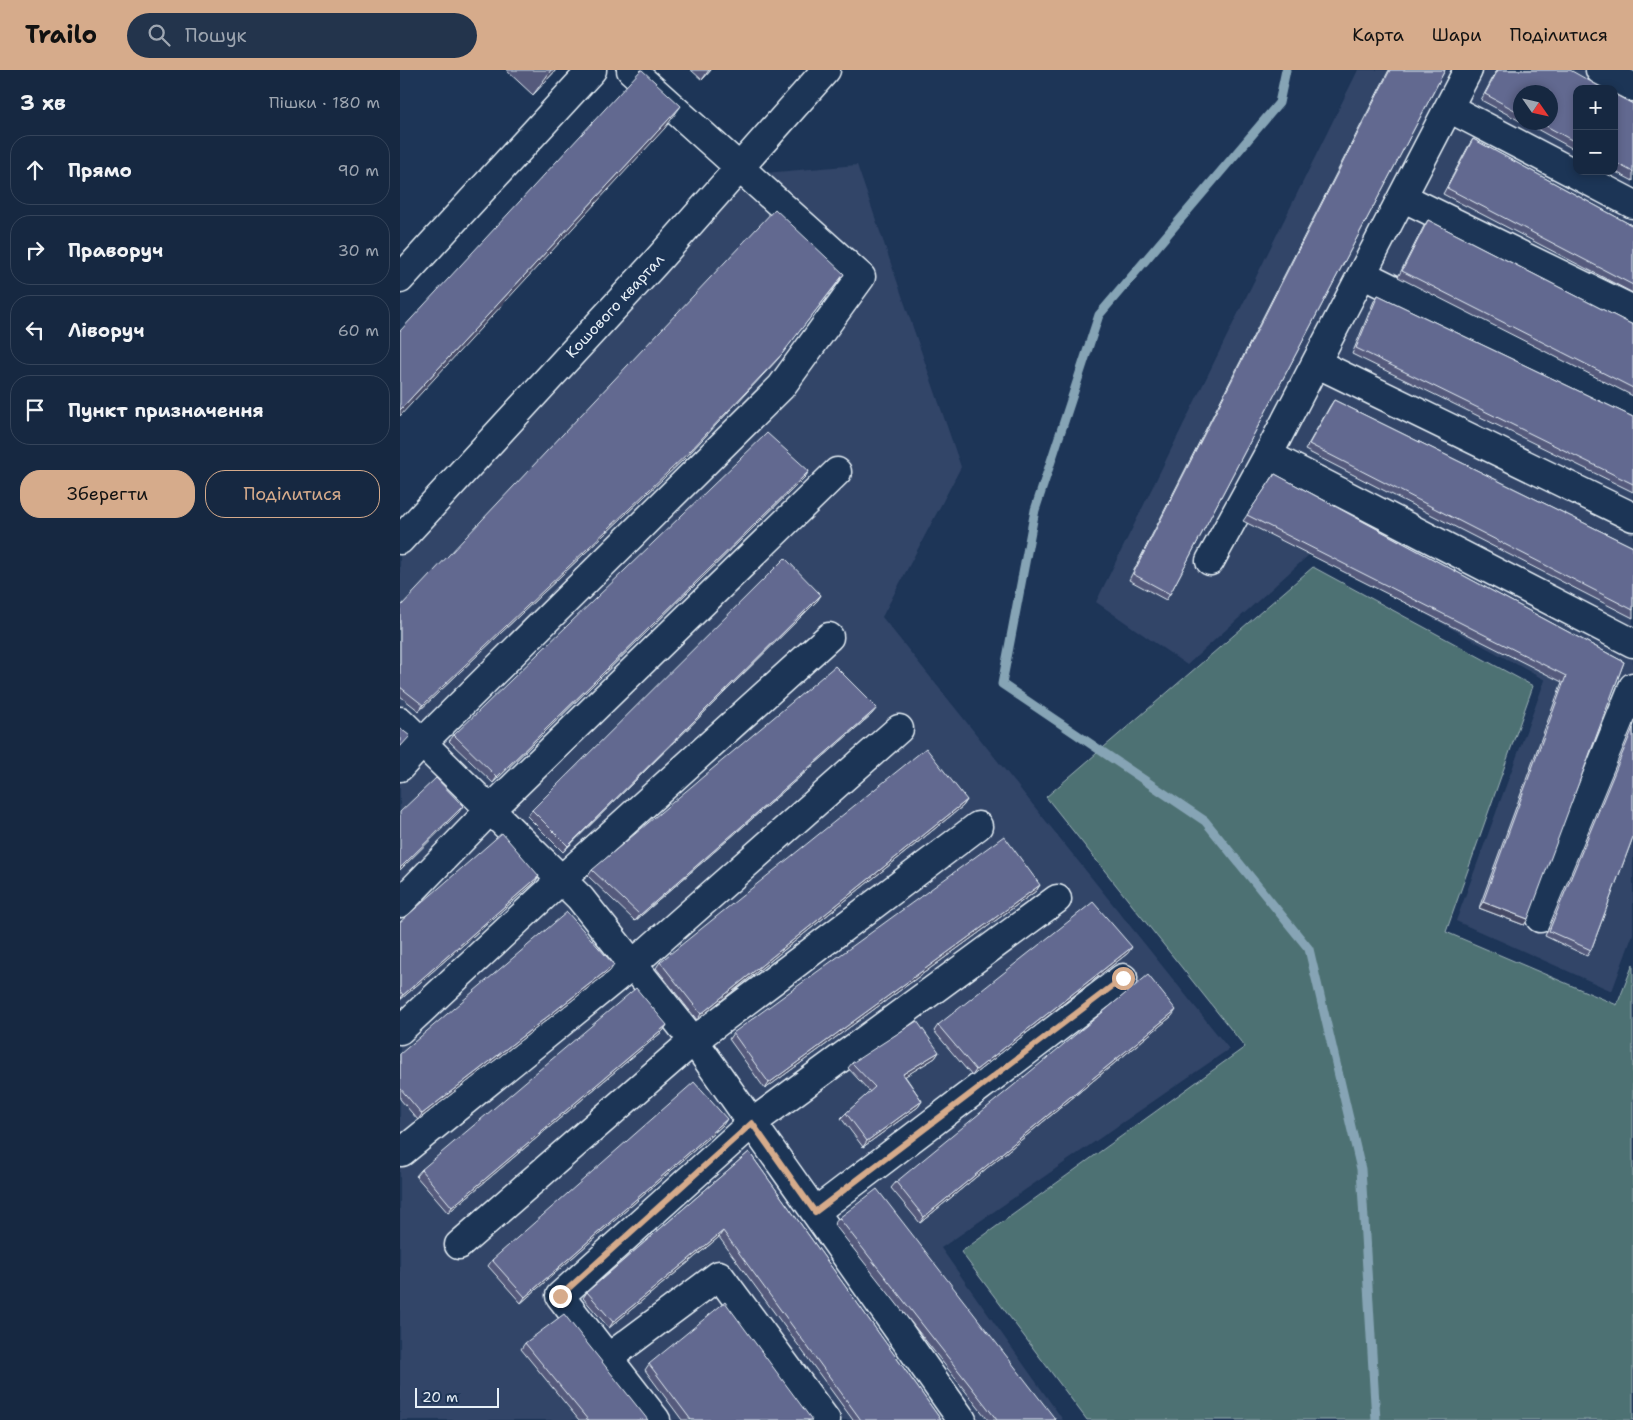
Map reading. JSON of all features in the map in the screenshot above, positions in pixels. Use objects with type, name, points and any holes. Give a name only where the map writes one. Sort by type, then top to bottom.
[{"type":"street","points":[[400,279],[592,70]]},
{"type":"street","points":[[400,767],[781,387],[861,277],[631,70]]},
{"type":"street","name":"Кошового квартал","points":[[400,540],[740,168],[826,70]]},
{"type":"street","points":[[1210,560],[1268,455],[1468,70]]},
{"type":"street","points":[[1600,70],[1633,87]]},
{"type":"street","points":[[1449,108],[1633,204]]},
{"type":"street","points":[[1402,197],[1633,310]]},
{"type":"street","points":[[1362,274],[1633,408]]},
{"type":"street","points":[[1316,363],[1633,517]]},
{"type":"street","points":[[1268,455],[1633,643]]},
{"type":"street","points":[[400,903],[491,810],[837,472]]},
{"type":"street","points":[[400,1030],[829,637]]},
{"type":"street","points":[[1540,918],[1633,687]]},
{"type":"street","points":[[400,721],[580,898],[693,1041],[962,1420]]},
{"type":"street","points":[[402,1152],[633,964],[899,729]]},
{"type":"street","points":[[459,1245],[693,1041],[978,826]]},
{"type":"street","points":[[656,1420],[560,1296],[752,1123],[1057,899]]},
{"type":"street","points":[[815,1212],[1123,978]]},
{"type":"street","points":[[608,1358],[719,1275],[826,1420]]},
{"type":"shaded area","points":[[1358,70],[1633,70],[1633,934],[1612,991],[1456,921],[1545,680],[1312,552],[1187,665],[1096,602]]},
{"type":"shaded area","points":[[857,165],[961,467],[882,617],[1229,1049],[941,1248],[1063,1420],[400,1420],[400,557],[752,174]]},
{"type":"green space","points":[[1313,567],[1533,686],[1446,932],[1617,1005],[1633,964],[1633,1420],[1087,1420],[961,1252],[1245,1047],[1046,797]]},
{"type":"building","points":[[641,70],[681,106],[400,410],[400,331]]},
{"type":"building","points":[[1390,70],[1445,70],[1170,594],[1133,574]]},
{"type":"building","points":[[1498,70],[1570,70],[1597,85],[1573,85],[1573,141],[1553,130],[1558,130],[1558,85],[1513,85],[1513,109],[1485,94]]},
{"type":"building","points":[[1618,96],[1633,104],[1633,172],[1618,164]]},
{"type":"building","points":[[1473,139],[1633,226],[1633,285],[1447,188]]},
{"type":"building","points":[[775,209],[844,274],[782,354],[690,451],[423,705],[400,687],[400,607]]},
{"type":"building","points":[[1428,220],[1633,325],[1633,388],[1402,271]]},
{"type":"building","points":[[1378,295],[1633,417],[1633,484],[1356,348]]},
{"type":"building","points":[[1334,400],[1633,547],[1633,610],[1309,444]]},
{"type":"building","points":[[767,433],[809,471],[497,777],[454,735]]},
{"type":"building","points":[[1275,474],[1624,662],[1528,919],[1483,902],[1566,676],[1247,515]]},
{"type":"building","points":[[785,558],[821,595],[568,846],[532,810]]},
{"type":"building","points":[[835,666],[877,708],[640,915],[592,870]]},
{"type":"building","points":[[400,728],[410,736],[400,747]]},
{"type":"building","points":[[1633,728],[1633,837],[1591,950],[1549,931]]},
{"type":"building","points":[[926,748],[967,800],[701,1014],[660,962]]},
{"type":"building","points":[[436,778],[463,806],[400,868],[400,812]]},
{"type":"building","points":[[502,833],[539,876],[403,995],[400,991],[400,922]]},
{"type":"building","points":[[1004,836],[1040,885],[769,1083],[733,1033]]},
{"type":"building","points":[[1093,902],[1132,947],[976,1070],[938,1025]]},
{"type":"building","points":[[567,912],[614,965],[422,1114],[400,1088],[400,1054]]},
{"type":"building","points":[[1148,975],[1176,1010],[924,1217],[896,1182]]},
{"type":"building","points":[[636,988],[667,1025],[452,1207],[421,1170]]},
{"type":"building","points":[[917,1021],[939,1052],[903,1074],[922,1101],[867,1141],[846,1113],[875,1087],[852,1063]]},
{"type":"building","points":[[694,1082],[727,1119],[525,1297],[492,1260]]},
{"type":"building","points":[[749,1152],[941,1420],[861,1420],[723,1231],[613,1322],[587,1292]]},
{"type":"building","points":[[877,1189],[1056,1420],[997,1420],[839,1218]]},
{"type":"building","points":[[725,1302],[812,1420],[691,1420],[649,1364]]},
{"type":"building","points":[[564,1314],[648,1420],[588,1420],[525,1343]]},
{"type":"waterway","points":[[1286,70],[1279,103],[1099,315],[1035,510],[1002,684],[1205,821],[1309,949],[1361,1169],[1376,1420]]},
{"type":"route","points":[[560,1296],[752,1123],[815,1212],[1123,978]]}]
